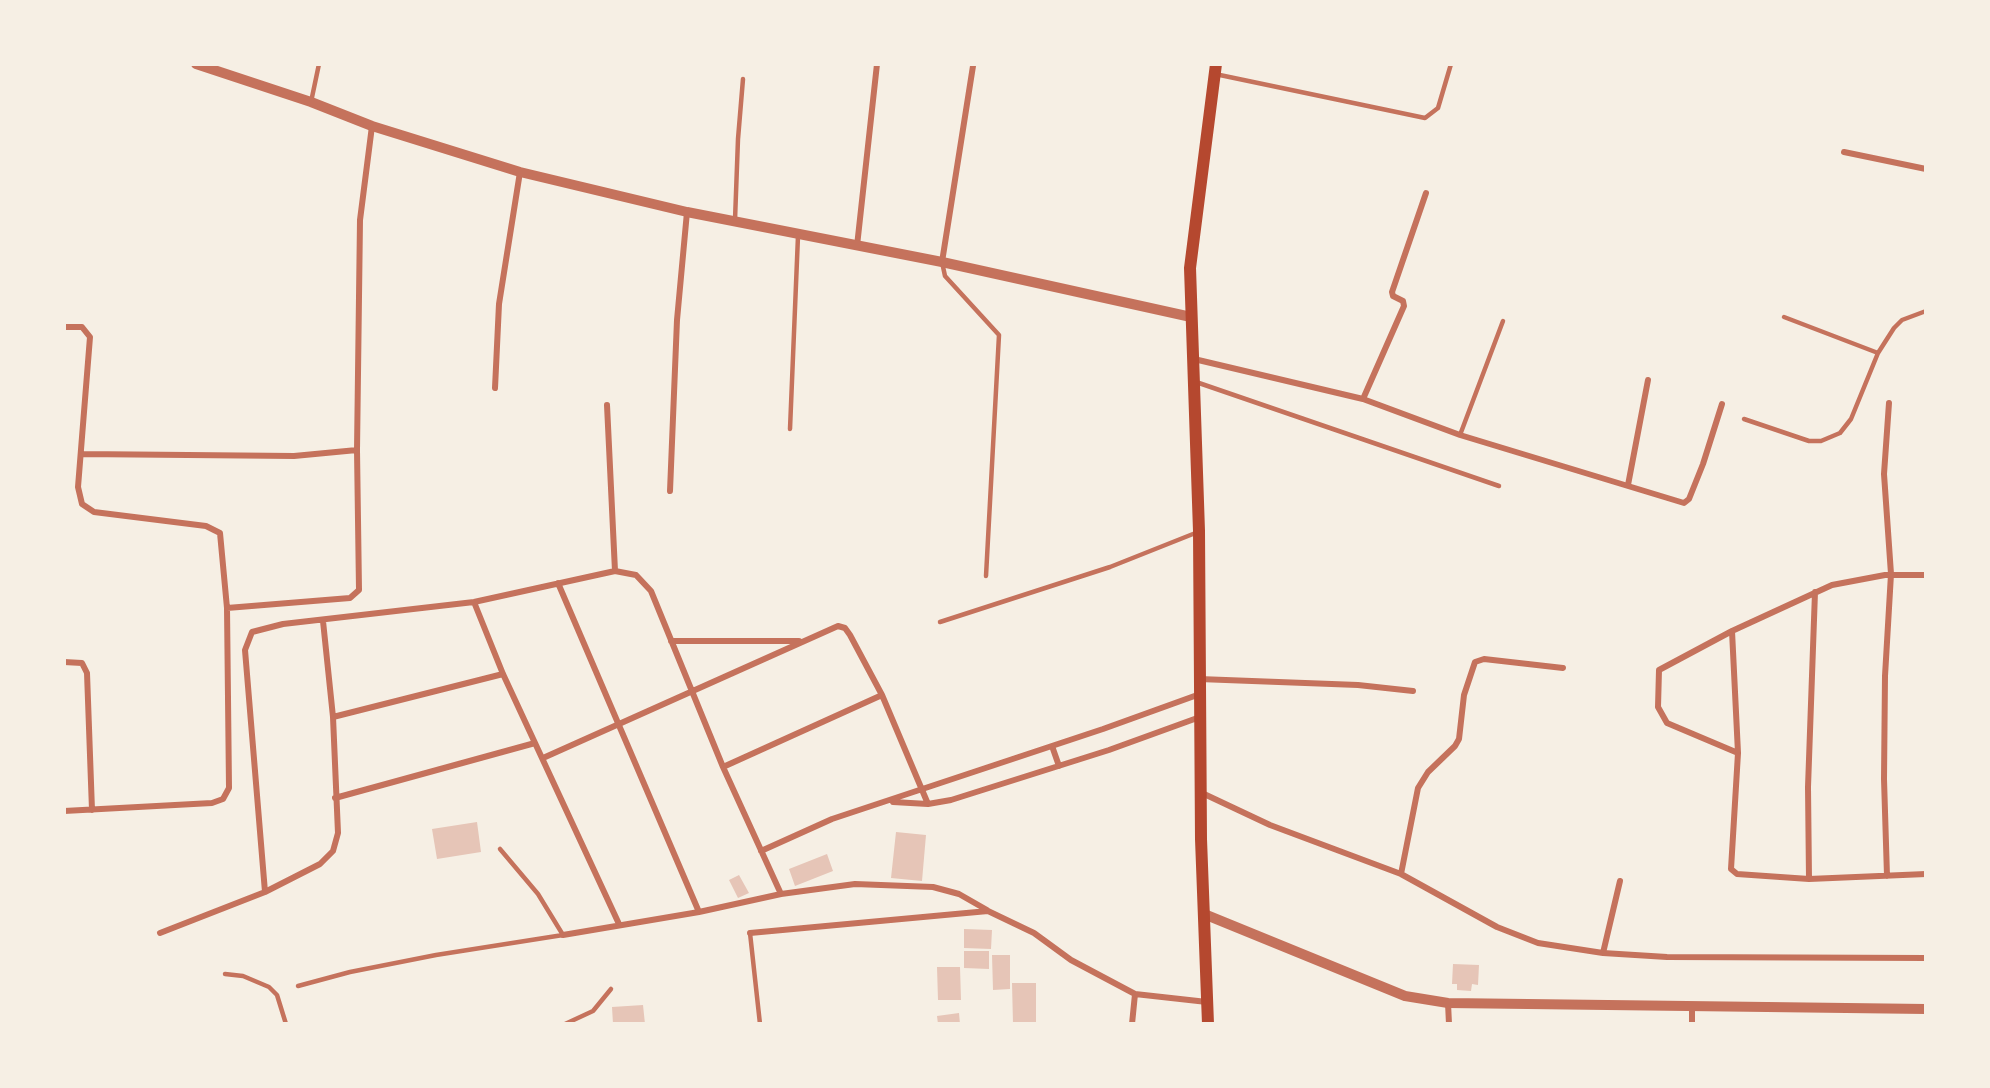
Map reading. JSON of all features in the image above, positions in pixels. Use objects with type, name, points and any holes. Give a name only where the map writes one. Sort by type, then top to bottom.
[{"type":"main road","points":[[1208,1023],[1201,793],[1196,382],[1190,268],[1216,69]]},
{"type":"street","points":[[196,64],[311,102],[372,126],[520,172],[735,223],[942,262],[1191,317]]},
{"type":"street","points":[[857,247],[877,64]]},
{"type":"street","points":[[942,262],[973,66]]},
{"type":"street","points":[[227,608],[350,598],[357,594],[360,587],[357,450],[360,220],[372,126]]},
{"type":"street","points":[[1844,152],[1926,169]]},
{"type":"street","points":[[495,388],[498,304],[520,172]]},
{"type":"street","points":[[1362,399],[1404,306],[1403,301],[1394,297],[1392,292],[1426,194]]},
{"type":"street","points":[[670,491],[676,331],[687,212]]},
{"type":"street","points":[[64,327],[84,328],[90,338],[78,487],[82,504],[88,509],[206,526],[219,531],[227,608],[229,788],[227,795],[212,803],[64,811]]},
{"type":"street","points":[[1194,359],[1362,399],[1460,435],[1681,503],[1687,501],[1703,464],[1722,404]]},
{"type":"street","points":[[1628,485],[1648,380]]},
{"type":"street","points":[[1887,876],[1884,779],[1885,676],[1891,574],[1884,474],[1889,403]]},
{"type":"street","points":[[608,405],[615,571]]},
{"type":"street","points":[[81,454],[294,456],[357,450]]},
{"type":"street","points":[[265,892],[245,643],[252,632],[265,627],[474,602],[615,571],[636,575],[645,584],[723,767],[781,894]]},
{"type":"street","points":[[1738,753],[1667,723],[1658,707],[1659,670],[1732,631],[1815,592],[1851,579],[1891,574],[1926,575]]},
{"type":"street","points":[[558,583],[699,912]]},
{"type":"street","points":[[1809,879],[1808,788],[1815,592]]},
{"type":"street","points":[[474,602],[503,674],[619,924]]},
{"type":"street","points":[[160,933],[265,892],[320,864],[333,851],[338,833],[333,717],[323,621]]},
{"type":"street","points":[[543,758],[832,627],[845,628],[882,694],[928,804]]},
{"type":"street","points":[[1732,631],[1738,753],[1730,866],[1737,873],[1809,879],[1926,874]]},
{"type":"street","points":[[671,641],[802,640]]},
{"type":"street","points":[[1401,874],[1418,788],[1428,772],[1455,746],[1459,739],[1464,695],[1475,662],[1484,659],[1563,668]]},
{"type":"street","points":[[64,662],[82,663],[87,673],[92,810]]},
{"type":"street","points":[[333,717],[503,674]]},
{"type":"street","points":[[1199,679],[1358,685],[1413,691]]},
{"type":"street","points":[[723,767],[882,694]]},
{"type":"street","points":[[760,851],[820,823],[890,802],[1200,694]]},
{"type":"street","points":[[890,802],[928,804],[1059,766],[1200,717]]},
{"type":"street","points":[[335,798],[535,744]]},
{"type":"street","points":[[1052,746],[1059,766]]},
{"type":"street","points":[[1201,793],[1270,825],[1401,874],[1518,936],[1556,947],[1667,957],[1926,958]]},
{"type":"street","points":[[1604,953],[1620,881]]},
{"type":"street","points":[[563,935],[699,912],[781,894],[855,884],[913,885],[959,894],[1034,933],[1071,960],[1135,994],[1208,1002]]},
{"type":"street","points":[[750,933],[988,911]]},
{"type":"street","points":[[1204,914],[1405,996],[1448,1003],[1926,1009]]},
{"type":"street","points":[[1132,1023],[1135,994]]},
{"type":"street","points":[[1448,1003],[1449,1023]]},
{"type":"street","points":[[1692,1005],[1692,1023]]},
{"type":"lane","points":[[311,102],[319,64]]},
{"type":"lane","points":[[1216,69],[1425,118],[1438,108],[1451,64]]},
{"type":"lane","points":[[735,223],[743,80]]},
{"type":"lane","points":[[790,429],[798,236]]},
{"type":"lane","points":[[942,262],[945,276],[999,335],[986,576]]},
{"type":"lane","points":[[1744,419],[1799,439],[1821,441],[1840,433],[1851,419],[1878,353],[1902,320],[1926,311]]},
{"type":"lane","points":[[1784,317],[1878,353]]},
{"type":"lane","points":[[1460,435],[1503,321]]},
{"type":"lane","points":[[1196,382],[1499,486]]},
{"type":"lane","points":[[940,622],[1110,567],[1199,531]]},
{"type":"lane","points":[[298,986],[350,972],[436,955],[563,935],[538,894],[500,849]]},
{"type":"lane","points":[[750,933],[760,1023]]},
{"type":"lane","points":[[225,974],[243,976],[269,987],[277,995],[286,1023]]},
{"type":"lane","points":[[565,1023],[592,1011],[611,989]]},
{"type":"building","points":[[477,822],[481,852],[437,859],[432,829]]},
{"type":"building","points":[[896,832],[926,835],[922,881],[891,878]]},
{"type":"building","points":[[827,854],[833,871],[795,886],[789,869]]},
{"type":"building","points":[[739,875],[749,893],[738,898],[729,880]]},
{"type":"building","points":[[964,929],[992,930],[991,949],[964,948]]},
{"type":"building","points":[[964,951],[989,951],[989,969],[964,968]]},
{"type":"building","points":[[992,955],[1010,955],[1010,989],[993,990]]},
{"type":"building","points":[[1453,964],[1479,965],[1478,985],[1472,984],[1471,991],[1457,990],[1457,984],[1452,984]]},
{"type":"building","points":[[937,967],[960,967],[961,1000],[938,1000]]},
{"type":"building","points":[[1012,983],[1036,983],[1036,1024],[1013,1024]]},
{"type":"building","points":[[643,1005],[645,1024],[613,1024],[612,1007]]},
{"type":"building","points":[[959,1013],[960,1024],[938,1024],[937,1016]]}]
